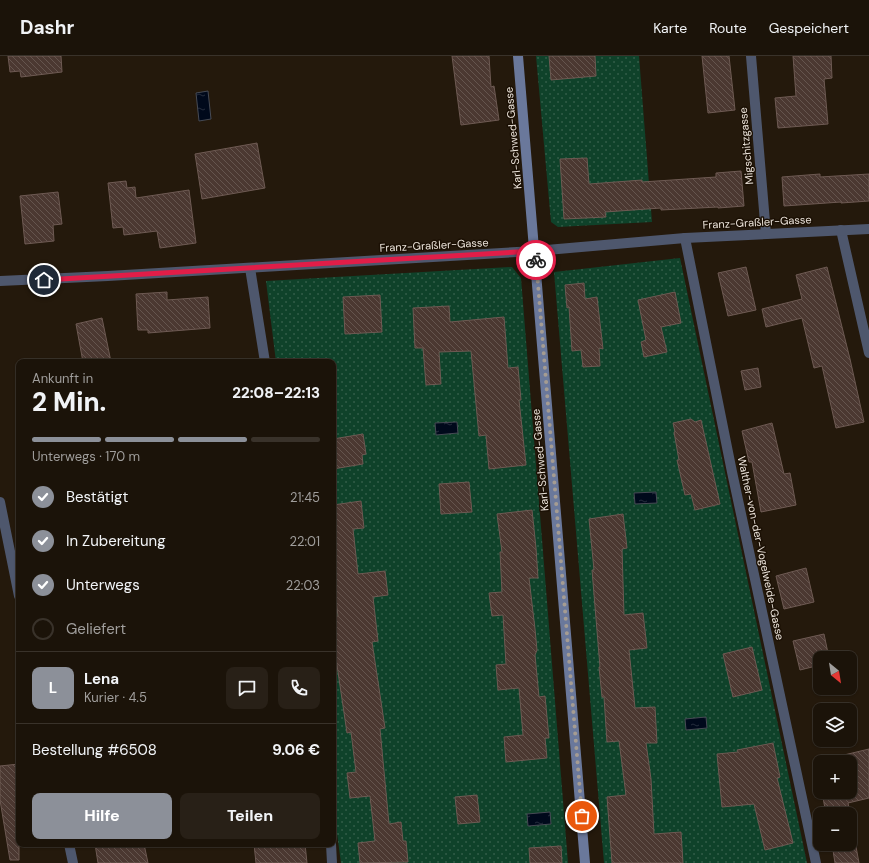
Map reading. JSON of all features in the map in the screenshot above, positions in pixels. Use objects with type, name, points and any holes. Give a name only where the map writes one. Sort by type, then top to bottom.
[{"type":"street","name":"Karl-Schwed-Gasse","points":[[518,56],[586,863]]},
{"type":"street","name":"Migschitzgasse","points":[[751,56],[766,234]]},
{"type":"street","name":"Franz-Graßler-Gasse","points":[[0,280],[57,279],[250,268],[535,251],[685,238],[869,229]]},
{"type":"street","points":[[841,230],[869,353]]},
{"type":"street","name":"Walther-von-der-Vogelweide-Gasse","points":[[685,238],[734,480],[816,863]]},
{"type":"street","points":[[250,268],[265,359]]},
{"type":"street","points":[[0,502],[16,581]]},
{"type":"street","points":[[70,847],[73,863]]},
{"type":"street","points":[[331,847],[332,863]]},
{"type":"green space","points":[[536,56],[639,56],[652,222],[558,227],[551,222]]},
{"type":"green space","points":[[680,258],[807,863],[604,863],[554,272]]},
{"type":"green space","points":[[512,267],[521,278],[568,863],[341,863],[336,826],[336,359],[276,359],[266,281]]},
{"type":"water","points":[[208,91],[211,119],[199,121],[196,93]]},
{"type":"water","points":[[457,422],[458,433],[436,435],[435,423]]},
{"type":"water","points":[[656,492],[657,503],[635,504],[634,493]]},
{"type":"water","points":[[706,717],[707,728],[686,730],[685,719]]},
{"type":"water","points":[[550,812],[551,824],[528,826],[527,814]]},
{"type":"building","points":[[8,56],[61,56],[62,72],[21,77],[20,71],[10,72]]},
{"type":"building","points":[[452,56],[489,56],[491,87],[494,86],[499,120],[461,125]]},
{"type":"building","points":[[549,56],[595,56],[596,76],[551,80]]},
{"type":"building","points":[[702,56],[729,56],[735,110],[708,113]]},
{"type":"building","points":[[793,56],[831,56],[832,78],[824,79],[828,124],[778,128],[775,98],[796,96]]},
{"type":"building","points":[[257,143],[265,188],[202,199],[195,154]]},
{"type":"building","points":[[587,158],[589,184],[716,177],[716,173],[741,171],[744,206],[661,210],[661,208],[605,212],[606,217],[564,219],[560,159]]},
{"type":"building","points":[[820,174],[820,177],[869,174],[869,201],[784,206],[782,177]]},
{"type":"building","points":[[126,181],[127,188],[135,187],[136,198],[189,190],[196,243],[160,248],[157,231],[124,235],[123,227],[113,228],[108,183]]},
{"type":"building","points":[[58,192],[62,224],[53,225],[54,241],[25,244],[20,196]]},
{"type":"building","points":[[746,267],[756,310],[728,316],[718,273]]},
{"type":"building","points":[[827,267],[864,422],[836,428],[822,366],[814,368],[802,318],[766,327],[762,309],[802,299],[796,275]]},
{"type":"building","points":[[584,283],[585,299],[597,297],[603,349],[599,348],[600,366],[583,367],[581,350],[572,351],[569,307],[567,308],[565,285]]},
{"type":"building","points":[[167,292],[167,300],[208,297],[210,328],[148,333],[148,330],[138,330],[136,294]]},
{"type":"building","points":[[675,292],[681,323],[661,327],[667,352],[644,357],[641,342],[646,340],[638,300]]},
{"type":"building","points":[[380,295],[382,332],[345,334],[343,297]]},
{"type":"building","points":[[449,306],[450,322],[504,317],[508,368],[518,367],[521,400],[519,400],[526,465],[489,469],[486,435],[479,436],[471,351],[439,352],[441,384],[426,385],[423,348],[415,348],[413,308]]},
{"type":"building","points":[[102,318],[110,359],[82,359],[76,324]]},
{"type":"building","points":[[758,368],[761,387],[745,390],[741,371]]},
{"type":"building","points":[[691,419],[695,422],[701,420],[720,504],[695,510],[691,494],[685,495],[677,460],[679,460],[673,423]]},
{"type":"building","points":[[772,423],[784,474],[790,473],[796,505],[761,512],[752,462],[749,462],[742,431]]},
{"type":"building","points":[[363,434],[366,454],[362,455],[363,464],[336,468],[336,438]]},
{"type":"building","points":[[469,482],[472,512],[441,514],[439,484]]},
{"type":"building","points":[[361,501],[364,528],[353,529],[358,574],[385,571],[388,595],[373,597],[378,641],[372,642],[385,728],[380,729],[389,824],[401,822],[403,841],[406,841],[408,862],[360,863],[358,843],[375,841],[370,796],[350,798],[347,773],[356,772],[351,732],[347,733],[336,658],[336,616],[338,616],[336,600],[336,505]]},
{"type":"building","points":[[532,510],[538,578],[529,578],[537,650],[535,655],[539,697],[545,696],[549,738],[545,738],[547,758],[506,762],[504,737],[523,735],[519,688],[498,690],[496,665],[506,664],[503,615],[492,616],[489,593],[502,592],[500,552],[502,552],[497,514]]},
{"type":"building","points":[[623,514],[627,548],[622,549],[624,615],[643,613],[647,648],[629,650],[635,708],[655,707],[657,743],[646,743],[651,779],[654,834],[681,832],[683,863],[612,863],[607,797],[626,795],[619,741],[607,742],[604,697],[602,697],[599,667],[592,570],[594,570],[589,519]]},
{"type":"building","points":[[806,568],[814,602],[784,609],[776,576]]},
{"type":"building","points":[[824,634],[828,651],[813,651],[813,667],[800,670],[793,641]]},
{"type":"building","points":[[752,647],[762,690],[733,697],[723,654]]},
{"type":"building","points":[[773,743],[780,777],[777,778],[793,843],[765,850],[754,804],[722,807],[717,754],[738,752],[737,750]]},
{"type":"building","points":[[869,749],[869,798],[848,803],[849,807],[825,807],[823,799],[857,799],[857,755],[844,755]]},
{"type":"building","points":[[16,764],[16,847],[19,847],[19,860],[10,860],[0,800],[0,766]]},
{"type":"building","points":[[477,795],[480,822],[458,824],[455,797]]},
{"type":"building","points":[[561,846],[562,863],[530,863],[529,848]]},
{"type":"building","points":[[95,847],[145,847],[148,863],[98,863]]},
{"type":"building","points":[[254,847],[305,847],[307,863],[256,863]]},
{"type":"building","points":[[833,851],[857,851],[859,863],[835,863]]},
{"type":"way so far","points":[[536,260],[582,816]]},
{"type":"route","points":[[44,280],[535,251],[536,260]]}]
